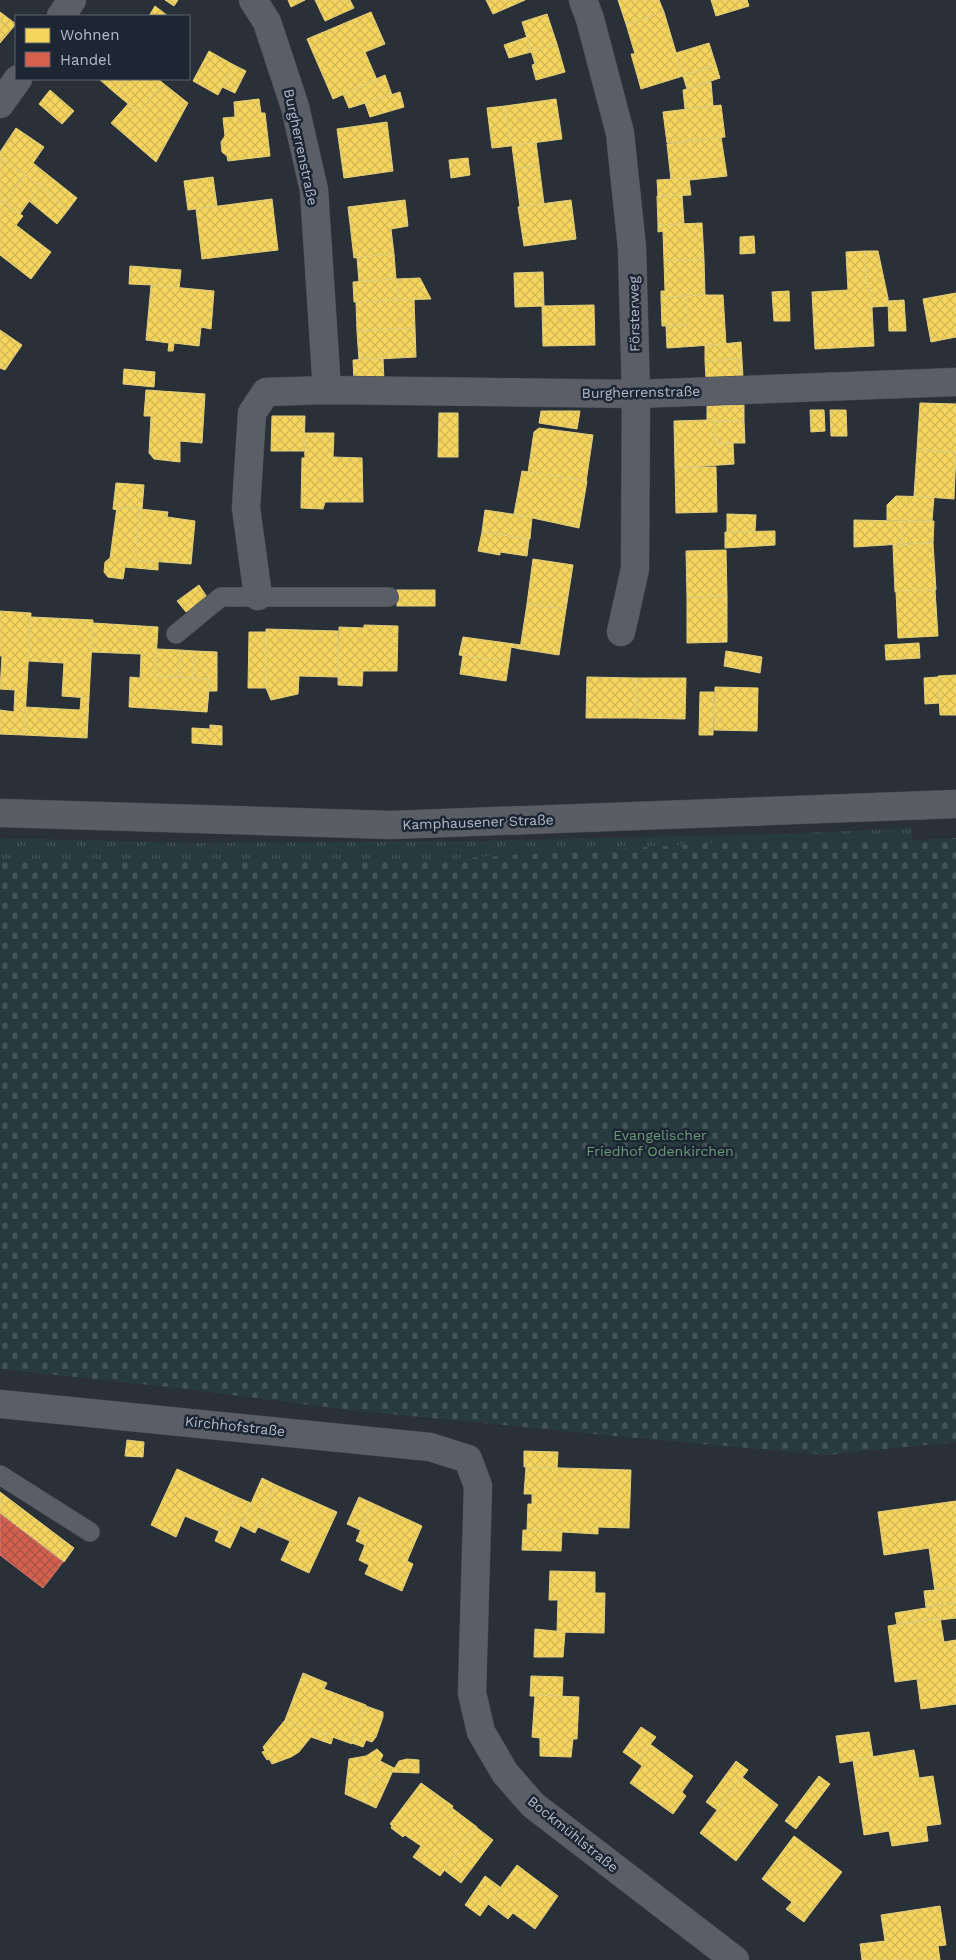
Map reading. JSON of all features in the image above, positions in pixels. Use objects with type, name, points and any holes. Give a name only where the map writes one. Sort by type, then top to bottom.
[{"type":"main road","name":"Kamphausener Straße","points":[[0,813],[391,825],[956,804]]},
{"type":"street","points":[[62,15],[72,0]]},
{"type":"street","name":"Burgherrenstraße","points":[[253,0],[267,22],[295,107],[314,190],[327,390]]},
{"type":"street","name":"Försterweg","points":[[583,0],[590,19],[620,133],[632,248],[636,394],[635,569],[621,632]]},
{"type":"street","points":[[0,104],[17,80]]},
{"type":"street","name":"Burgherrenstraße","points":[[258,596],[246,508],[252,413],[266,392],[327,390],[636,394],[956,382]]},
{"type":"street","name":"Kirchhofstraße","points":[[0,1404],[430,1447],[468,1458]]},
{"type":"street","name":"Bockmühlstraße","points":[[468,1458],[478,1486],[472,1693],[481,1732],[505,1773],[533,1805],[735,1960]]},
{"type":"lane","points":[[176,634],[221,597],[389,597]]},
{"type":"lane","points":[[0,1475],[90,1532]]},
{"type":"green space","points":[[912,828],[912,840],[782,839],[431,860],[0,862],[0,838],[194,843],[480,841],[778,834]]},
{"type":"green space","name":"Evangelischer Friedhof Odenkirchen","points":[[956,838],[956,1442],[827,1455],[350,1410],[187,1389],[0,1369],[0,862],[431,860],[782,839],[912,840]]},
{"type":"building: Wohnen","points":[[165,0],[178,0],[174,6]]},
{"type":"building: Wohnen","points":[[288,0],[305,0],[291,7]]},
{"type":"building: Wohnen","points":[[315,0],[350,0],[354,8],[325,21]]},
{"type":"building: Wohnen","points":[[486,0],[525,0],[493,14]]},
{"type":"building: Wohnen","points":[[618,0],[659,0],[664,12],[626,24]]},
{"type":"building: Wohnen","points":[[711,0],[747,0],[749,6],[716,16]]},
{"type":"building: Wohnen","points":[[155,6],[167,15],[150,15]]},
{"type":"building: Wohnen","points":[[0,12],[15,25],[0,43]]},
{"type":"building: Wohnen","points":[[371,12],[385,44],[365,52],[377,80],[333,99],[307,39]]},
{"type":"building: Wohnen","points":[[664,12],[683,76],[641,89],[631,54],[635,54],[626,24]]},
{"type":"building: Wohnen","points":[[547,14],[557,44],[531,51],[522,22]]},
{"type":"building: Wohnen","points":[[527,37],[531,52],[509,58],[504,45]]},
{"type":"building: Wohnen","points":[[709,43],[716,65],[683,76],[676,53]]},
{"type":"building: Wohnen","points":[[557,44],[565,72],[536,80],[532,65],[535,64],[531,51]]},
{"type":"building: Wohnen","points":[[209,51],[234,65],[218,95],[193,81]]},
{"type":"building: Wohnen","points":[[234,65],[246,71],[235,93],[222,87]]},
{"type":"building: Wohnen","points":[[716,65],[720,78],[687,89],[683,76]]},
{"type":"building: Wohnen","points":[[385,75],[392,95],[349,108],[343,94]]},
{"type":"building: Wohnen","points":[[100,80],[127,80],[115,93]]},
{"type":"building: Wohnen","points":[[127,80],[159,80],[164,84],[138,112],[115,93]]},
{"type":"building: Wohnen","points":[[711,82],[713,106],[685,109],[683,90]]},
{"type":"building: Wohnen","points":[[164,84],[188,103],[156,162],[111,123],[128,104],[138,112]]},
{"type":"building: Wohnen","points":[[50,90],[74,111],[62,124],[39,104]]},
{"type":"building: Wohnen","points":[[400,92],[404,107],[370,117],[365,103]]},
{"type":"building: Wohnen","points":[[259,99],[261,113],[265,113],[270,156],[228,161],[227,156],[222,152],[221,142],[225,136],[223,118],[235,117],[234,102]]},
{"type":"building: Wohnen","points":[[556,99],[562,139],[510,146],[505,106]]},
{"type":"building: Wohnen","points":[[721,105],[725,137],[667,143],[663,112]]},
{"type":"building: Wohnen","points":[[505,106],[510,146],[492,148],[487,108]]},
{"type":"building: Wohnen","points":[[387,122],[393,171],[344,178],[337,129]]},
{"type":"building: Wohnen","points":[[16,128],[44,147],[33,163],[77,198],[68,210],[25,175],[0,158],[0,152]]},
{"type":"building: Wohnen","points":[[721,137],[727,176],[671,180],[667,144]]},
{"type":"building: Wohnen","points":[[536,142],[539,165],[515,169],[512,146]]},
{"type":"building: Wohnen","points":[[0,158],[25,175],[5,203],[0,200]]},
{"type":"building: Wohnen","points":[[468,158],[470,175],[451,178],[449,160]]},
{"type":"building: Wohnen","points":[[539,165],[544,204],[520,207],[515,169]]},
{"type":"building: Wohnen","points":[[25,175],[40,186],[20,214],[5,203]]},
{"type":"building: Wohnen","points":[[213,177],[217,206],[188,210],[184,181]]},
{"type":"building: Wohnen","points":[[689,178],[691,195],[658,196],[657,180]]},
{"type":"building: Wohnen","points":[[40,186],[68,210],[57,224],[29,201]]},
{"type":"building: Wohnen","points":[[682,195],[684,224],[658,225],[657,196]]},
{"type":"building: Wohnen","points":[[272,199],[278,250],[202,259],[196,209]]},
{"type":"building: Wohnen","points":[[0,200],[23,216],[16,225],[51,252],[31,279],[0,255]]},
{"type":"building: Wohnen","points":[[405,200],[408,226],[391,229],[394,254],[354,258],[348,207]]},
{"type":"building: Wohnen","points":[[571,200],[576,239],[524,246],[518,207]]},
{"type":"building: Wohnen","points":[[702,223],[704,259],[664,261],[663,231],[658,232],[658,225]]},
{"type":"building: Wohnen","points":[[754,236],[755,253],[740,254],[740,237]]},
{"type":"building: Wohnen","points":[[865,251],[878,251],[888,306],[872,307],[871,290],[867,290]]},
{"type":"building: Wohnen","points":[[865,251],[867,290],[871,290],[874,346],[815,349],[812,292],[848,290],[846,252]]},
{"type":"building: Wohnen","points":[[394,254],[396,279],[359,282],[357,257]]},
{"type":"building: Wohnen","points":[[704,259],[705,295],[661,297],[661,291],[665,291],[664,261]]},
{"type":"building: Wohnen","points":[[130,266],[181,270],[179,289],[129,284]]},
{"type":"building: Wohnen","points":[[543,272],[544,306],[515,307],[514,273]]},
{"type":"building: Wohnen","points":[[420,278],[431,299],[398,300],[396,279]]},
{"type":"building: Wohnen","points":[[396,279],[398,300],[354,302],[353,282]]},
{"type":"building: Wohnen","points":[[151,285],[214,291],[211,329],[201,327],[199,346],[174,343],[173,351],[168,351],[169,343],[146,340]]},
{"type":"building: Wohnen","points":[[789,291],[790,321],[774,321],[772,292]]},
{"type":"building: Wohnen","points":[[956,293],[956,337],[931,342],[923,299]]},
{"type":"building: Wohnen","points":[[723,295],[726,344],[667,348],[666,326],[688,325],[687,296]]},
{"type":"building: Wohnen","points":[[687,296],[688,325],[662,326],[661,297]]},
{"type":"building: Wohnen","points":[[414,299],[415,328],[357,331],[356,302]]},
{"type":"building: Wohnen","points":[[904,300],[906,331],[889,331],[888,301]]},
{"type":"building: Wohnen","points":[[594,305],[595,345],[543,346],[542,306]]},
{"type":"building: Wohnen","points":[[415,328],[416,357],[359,360],[357,331]]},
{"type":"building: Wohnen","points":[[0,330],[22,345],[5,370],[0,368]]},
{"type":"building: Wohnen","points":[[741,342],[743,377],[741,377],[740,359],[705,361],[705,346]]},
{"type":"building: Wohnen","points":[[383,358],[384,381],[354,381],[353,360]]},
{"type":"building: Wohnen","points":[[740,359],[741,377],[706,378],[705,361]]},
{"type":"building: Wohnen","points":[[124,369],[155,372],[154,387],[123,384]]},
{"type":"building: Wohnen","points":[[146,390],[205,394],[202,443],[180,441],[180,462],[154,459],[149,453],[151,416],[144,416]]},
{"type":"building: Wohnen","points":[[920,403],[956,404],[956,452],[917,450]]},
{"type":"building: Wohnen","points":[[744,405],[744,421],[707,421],[707,406]]},
{"type":"building: Wohnen","points":[[810,410],[824,410],[825,431],[811,432]]},
{"type":"building: Wohnen","points":[[830,410],[846,410],[847,436],[831,436]]},
{"type":"building: Wohnen","points":[[541,411],[580,411],[577,429],[539,423]]},
{"type":"building: Wohnen","points":[[439,413],[458,413],[458,457],[438,457]]},
{"type":"building: Wohnen","points":[[272,416],[305,416],[304,451],[271,451]]},
{"type":"building: Wohnen","points":[[674,421],[715,421],[715,443],[733,443],[734,464],[675,468]]},
{"type":"building: Wohnen","points":[[715,421],[744,421],[745,443],[715,443]]},
{"type":"building: Wohnen","points":[[539,428],[593,435],[586,482],[528,472],[534,432]]},
{"type":"building: Wohnen","points":[[304,433],[334,433],[333,457],[362,458],[363,502],[325,502],[323,509],[301,508],[302,458],[305,458]]},
{"type":"building: Wohnen","points":[[917,450],[956,452],[954,499],[914,496]]},
{"type":"building: Wohnen","points":[[675,467],[716,467],[717,512],[676,513]]},
{"type":"building: Wohnen","points":[[522,471],[587,481],[579,528],[514,514]]},
{"type":"building: Wohnen","points":[[116,483],[144,485],[142,509],[117,507],[117,510],[113,509]]},
{"type":"building: Wohnen","points":[[896,496],[934,497],[932,521],[887,520],[887,505]]},
{"type":"building: Wohnen","points":[[117,507],[140,509],[135,560],[158,562],[158,570],[125,567],[123,579],[108,577],[104,572],[105,562],[110,558]]},
{"type":"building: Wohnen","points":[[140,509],[168,512],[167,517],[195,521],[191,564],[135,560]]},
{"type":"building: Wohnen","points":[[485,510],[532,517],[530,539],[482,532]]},
{"type":"building: Wohnen","points":[[727,514],[756,515],[755,531],[727,532]]},
{"type":"building: Wohnen","points":[[854,520],[902,521],[902,544],[854,547]]},
{"type":"building: Wohnen","points":[[902,521],[934,521],[933,543],[902,544]]},
{"type":"building: Wohnen","points":[[775,531],[775,545],[725,548],[725,532]]},
{"type":"building: Wohnen","points":[[482,532],[529,539],[527,556],[500,552],[500,555],[478,551]]},
{"type":"building: Wohnen","points":[[933,543],[936,590],[895,592],[893,545]]},
{"type":"building: Wohnen","points":[[726,550],[727,596],[687,597],[686,551]]},
{"type":"building: Wohnen","points":[[533,559],[573,565],[566,609],[527,604]]},
{"type":"building: Wohnen","points":[[199,585],[207,597],[186,612],[177,601]]},
{"type":"building: Wohnen","points":[[397,590],[435,590],[435,606],[397,606]]},
{"type":"building: Wohnen","points":[[935,590],[938,636],[898,638],[896,591]]},
{"type":"building: Wohnen","points":[[727,596],[727,642],[687,643],[687,597]]},
{"type":"building: Wohnen","points":[[527,604],[566,609],[559,655],[520,649]]},
{"type":"building: Wohnen","points":[[0,611],[31,613],[24,735],[0,734],[0,710],[14,712],[15,690],[0,689],[2,656],[0,656]]},
{"type":"building: Wohnen","points":[[31,617],[93,620],[89,698],[62,696],[64,663],[28,661]]},
{"type":"building: Wohnen","points":[[93,623],[158,627],[155,676],[210,679],[207,712],[129,707],[130,677],[140,678],[141,654],[91,652]]},
{"type":"building: Wohnen","points":[[364,625],[398,626],[397,671],[363,671],[362,686],[338,685],[339,627],[364,628]]},
{"type":"building: Wohnen","points":[[266,629],[338,631],[338,677],[299,676],[298,694],[271,700],[266,688]]},
{"type":"building: Wohnen","points":[[249,632],[266,632],[266,688],[248,688]]},
{"type":"building: Wohnen","points":[[463,637],[521,645],[520,649],[511,647],[509,662],[459,655]]},
{"type":"building: Wohnen","points":[[919,643],[920,658],[886,660],[885,645]]},
{"type":"building: Wohnen","points":[[157,649],[180,650],[179,677],[155,676]]},
{"type":"building: Wohnen","points":[[180,650],[195,651],[193,678],[179,677]]},
{"type":"building: Wohnen","points":[[195,651],[217,652],[217,691],[209,691],[210,679],[193,678]]},
{"type":"building: Wohnen","points":[[726,651],[762,657],[760,673],[724,666]]},
{"type":"building: Wohnen","points":[[463,655],[509,662],[506,681],[460,674]]},
{"type":"building: Wohnen","points":[[956,675],[956,715],[940,715],[938,676]]},
{"type":"building: Wohnen","points":[[587,677],[636,678],[636,718],[586,718]]},
{"type":"building: Wohnen","points":[[938,677],[939,703],[925,704],[924,678]]},
{"type":"building: Wohnen","points":[[636,678],[686,678],[685,719],[636,718]]},
{"type":"building: Wohnen","points":[[715,687],[758,688],[757,731],[714,730]]},
{"type":"building: Wohnen","points":[[700,692],[714,692],[713,735],[699,735]]},
{"type":"building: Wohnen","points":[[81,698],[89,698],[87,738],[24,735],[25,707],[80,710]]},
{"type":"building: Wohnen","points":[[210,725],[222,726],[222,745],[192,743],[192,728],[210,729]]},
{"type":"building: Wohnen","points":[[127,1440],[144,1442],[143,1457],[125,1456]]},
{"type":"building: Wohnen","points":[[524,1451],[558,1452],[557,1469],[524,1467]]},
{"type":"building: Wohnen","points":[[526,1467],[631,1470],[629,1528],[598,1527],[598,1534],[527,1530],[528,1504],[532,1504],[532,1494],[524,1494]]},
{"type":"building: Wohnen","points":[[177,1469],[237,1497],[221,1532],[185,1516],[176,1537],[151,1525]]},
{"type":"building: Wohnen","points":[[262,1478],[276,1485],[256,1526],[258,1527],[255,1533],[241,1526]]},
{"type":"building: Wohnen","points":[[276,1485],[337,1512],[309,1573],[281,1560],[290,1541],[256,1526]]},
{"type":"building: Wohnen","points":[[0,1492],[74,1548],[64,1562],[0,1513]]},
{"type":"building: Wohnen","points":[[237,1497],[251,1503],[230,1548],[215,1541]]},
{"type":"building: Wohnen","points":[[359,1497],[372,1503],[360,1530],[347,1524]]},
{"type":"building: Wohnen","points":[[956,1501],[956,1588],[935,1591],[929,1548],[884,1555],[878,1512]]},
{"type":"building: Wohnen","points":[[372,1503],[422,1526],[407,1561],[413,1564],[402,1591],[365,1574],[369,1565],[359,1560],[365,1545],[356,1541]]},
{"type":"building: Wohnen","points":[[523,1530],[562,1531],[561,1551],[522,1550]]},
{"type":"building: Wohnen","points":[[550,1571],[595,1572],[595,1593],[605,1593],[604,1633],[557,1632],[558,1600],[549,1600]]},
{"type":"building: Wohnen","points":[[956,1588],[956,1603],[926,1607],[924,1591]]},
{"type":"building: Wohnen","points":[[956,1603],[956,1618],[940,1620],[940,1618],[897,1624],[895,1613]]},
{"type":"building: Wohnen","points":[[940,1618],[944,1642],[956,1640],[956,1704],[921,1709],[917,1679],[895,1682],[888,1626]]},
{"type":"building: Wohnen","points":[[535,1629],[565,1632],[563,1657],[534,1657]]},
{"type":"building: Wohnen","points":[[303,1673],[327,1683],[324,1689],[366,1705],[352,1744],[285,1720]]},
{"type":"building: Wohnen","points":[[531,1676],[563,1677],[562,1696],[530,1696]]},
{"type":"building: Wohnen","points":[[535,1695],[579,1697],[577,1739],[573,1739],[571,1757],[540,1756],[540,1738],[532,1737]]},
{"type":"building: Wohnen","points":[[366,1706],[383,1712],[383,1717],[376,1737],[372,1742],[366,1740],[363,1747],[352,1743]]},
{"type":"building: Wohnen","points":[[285,1720],[333,1737],[331,1744],[311,1737],[299,1752],[272,1764],[262,1752],[265,1751],[263,1747]]},
{"type":"building: Wohnen","points":[[641,1727],[656,1737],[637,1762],[623,1752]]},
{"type":"building: Wohnen","points":[[869,1732],[873,1757],[840,1763],[836,1736]]},
{"type":"building: Wohnen","points":[[650,1744],[693,1776],[682,1792],[686,1796],[673,1814],[630,1783],[642,1766],[637,1762]]},
{"type":"building: Wohnen","points":[[377,1749],[383,1755],[361,1801],[345,1794],[349,1759],[366,1756]]},
{"type":"building: Wohnen","points":[[914,1750],[919,1778],[933,1776],[941,1824],[926,1826],[928,1841],[892,1846],[889,1831],[864,1835],[853,1760]]},
{"type":"building: Wohnen","points":[[407,1759],[419,1760],[419,1773],[392,1772],[399,1761]]},
{"type":"building: Wohnen","points":[[380,1761],[394,1768],[388,1782],[373,1775]]},
{"type":"building: Wohnen","points":[[736,1761],[748,1770],[717,1810],[706,1802]]},
{"type":"building: Wohnen","points":[[373,1775],[388,1782],[376,1808],[361,1801]]},
{"type":"building: Wohnen","points":[[819,1776],[830,1784],[796,1829],[785,1821]]},
{"type":"building: Wohnen","points":[[742,1777],[778,1805],[736,1861],[700,1833]]},
{"type":"building: Wohnen","points":[[421,1783],[453,1806],[452,1808],[477,1827],[440,1876],[413,1857],[421,1846],[405,1835],[403,1837],[391,1828],[390,1824]]},
{"type":"building: Wohnen","points":[[476,1827],[493,1840],[461,1883],[444,1870]]},
{"type":"building: Wohnen","points":[[794,1836],[842,1872],[809,1915],[762,1879]]},
{"type":"building: Wohnen","points":[[517,1865],[558,1896],[535,1929],[513,1913],[508,1919],[488,1904]]},
{"type":"building: Wohnen","points":[[485,1876],[500,1887],[480,1916],[465,1905]]},
{"type":"building: Wohnen","points":[[792,1902],[809,1915],[804,1922],[786,1909]]},
{"type":"building: Wohnen","points":[[940,1906],[946,1945],[938,1946],[940,1960],[862,1960],[860,1944],[885,1941],[881,1915]]},
{"type":"building: Handel","points":[[0,1514],[63,1562],[43,1588],[0,1555]]}]
